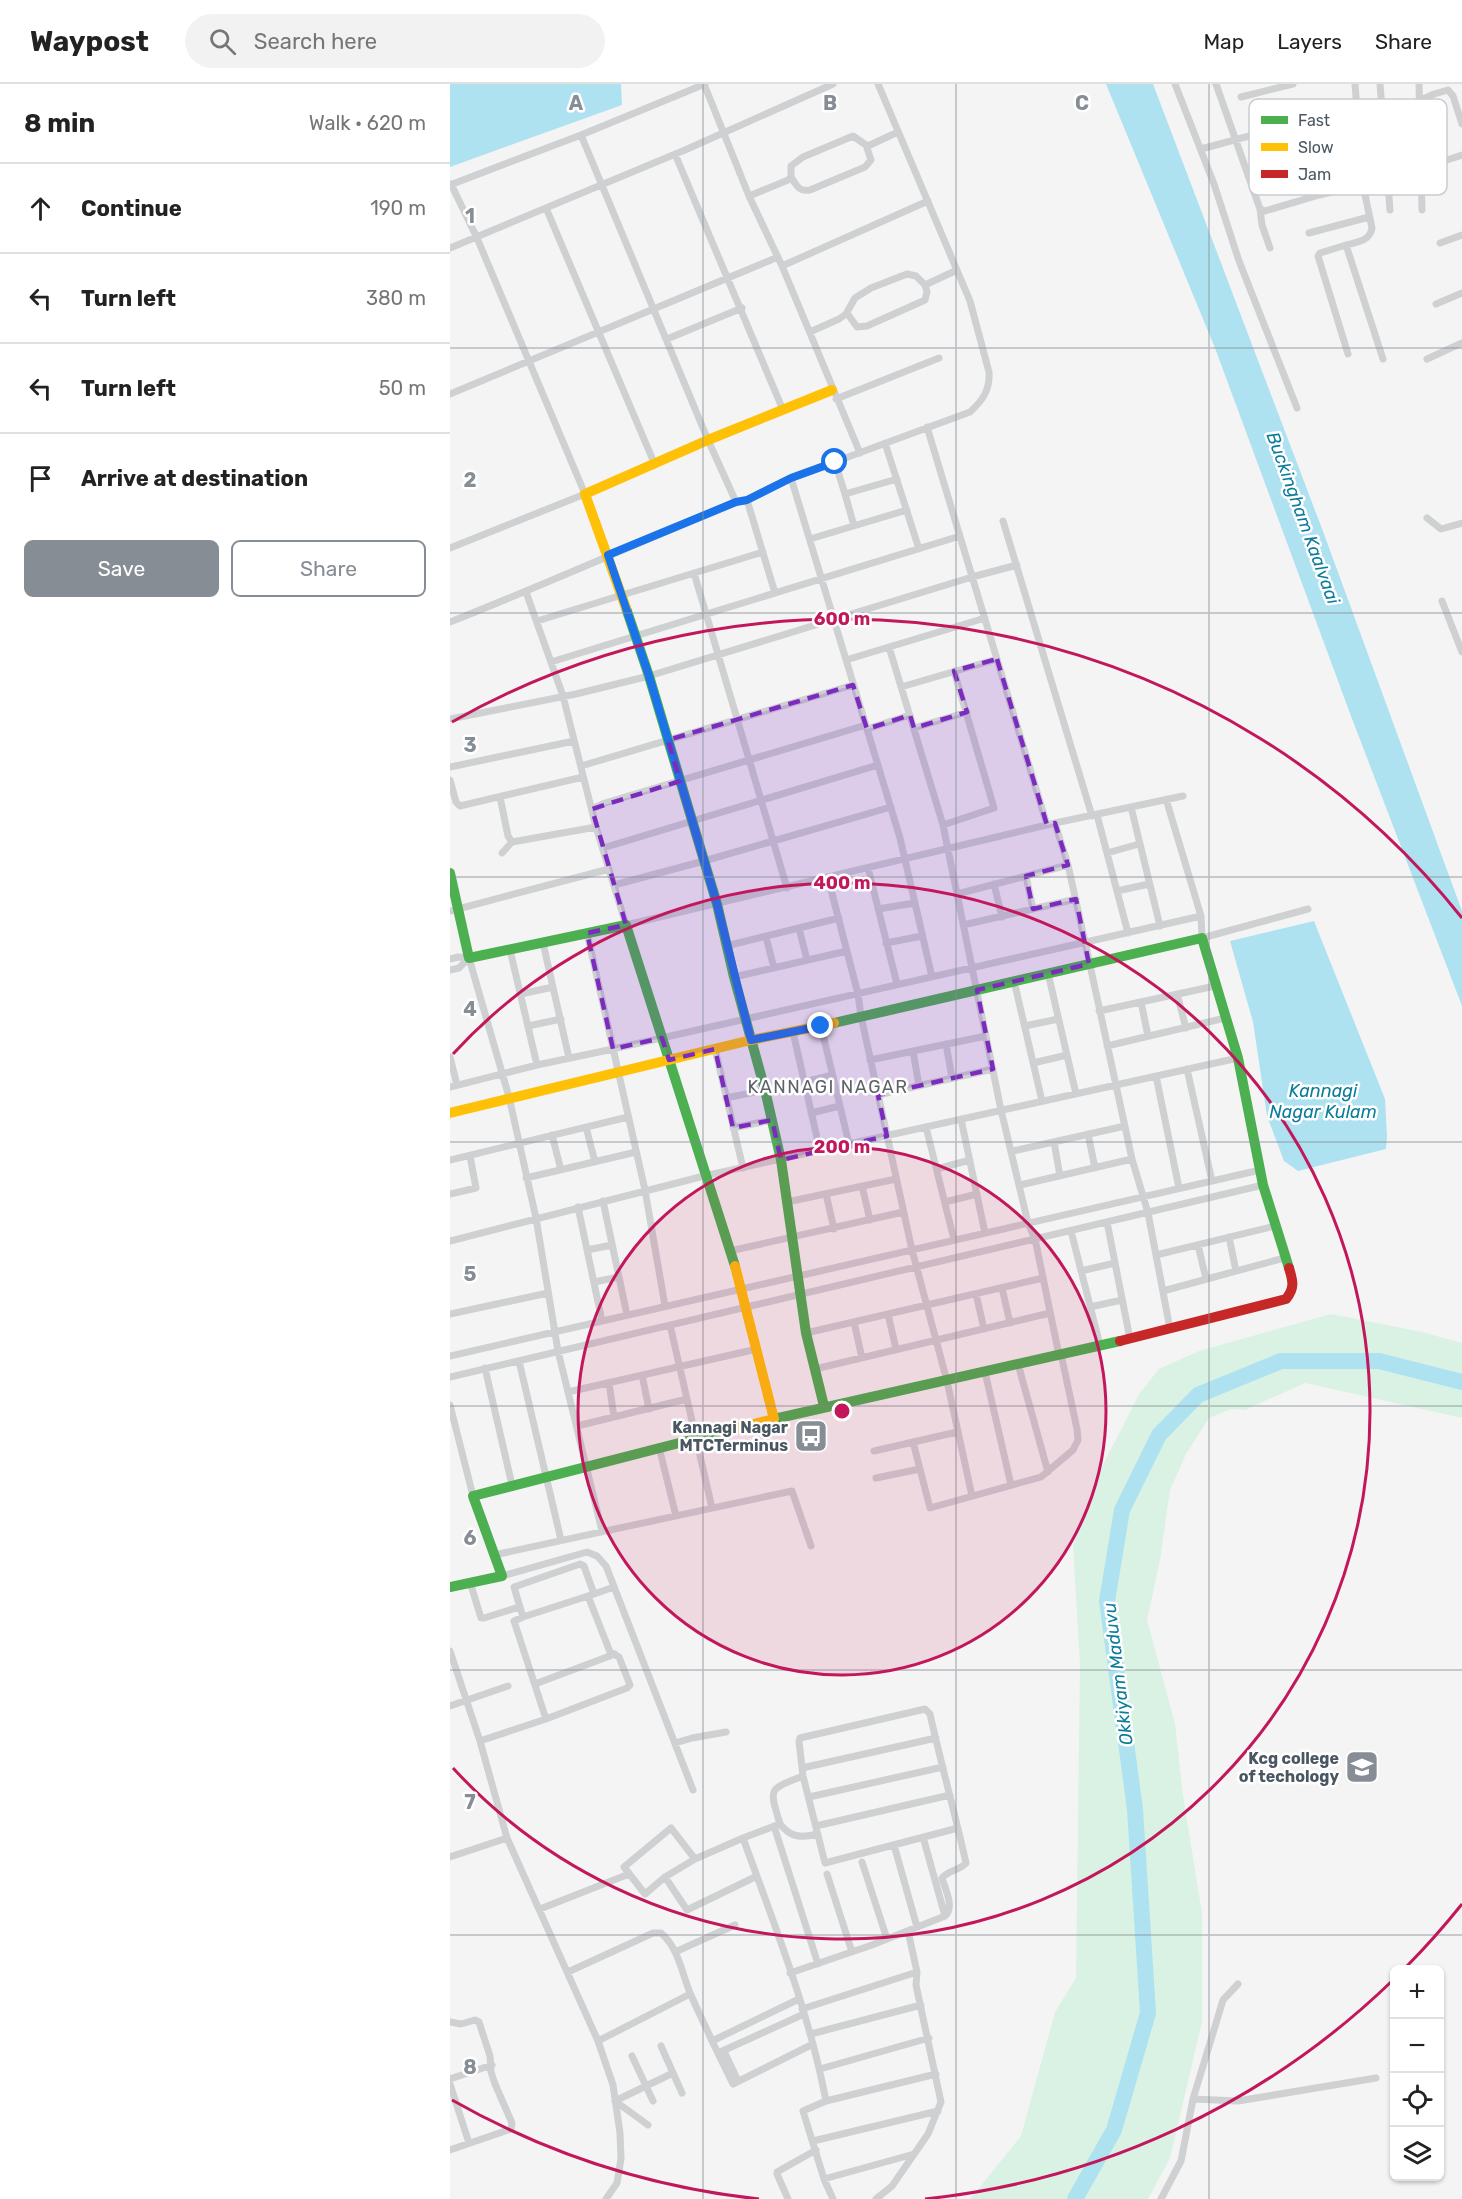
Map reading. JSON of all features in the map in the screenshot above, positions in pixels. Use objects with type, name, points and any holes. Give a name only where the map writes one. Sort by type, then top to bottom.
[{"type":"street","points":[[824,1406],[806,1333],[780,1160],[765,1090],[745,1020],[717,904],[649,676],[585,494],[477,238],[451,185],[704,84],[749,196],[782,266],[860,453]]},
{"type":"street","points":[[450,248],[675,154],[833,84]]},
{"type":"street","points":[[450,622],[736,502],[747,500],[791,478],[970,412],[982,401],[990,384],[989,372],[970,301],[878,84]]},
{"type":"street","points":[[1175,84],[1201,149],[1239,261],[1297,408]]},
{"type":"street","points":[[1216,84],[1248,176]]},
{"type":"street","points":[[1241,97],[1293,84]]},
{"type":"street","points":[[1355,84],[1356,99]]},
{"type":"street","points":[[1380,84],[1381,99]]},
{"type":"street","points":[[1424,99],[1442,91],[1450,91],[1461,114],[1462,124]]},
{"type":"street","points":[[866,145],[898,132]]},
{"type":"street","points":[[581,135],[736,502]]},
{"type":"street","points":[[853,136],[866,145],[871,160],[865,167],[804,191],[799,189],[791,177],[791,166],[803,157],[853,136]]},
{"type":"street","points":[[1201,149],[1249,136]]},
{"type":"street","points":[[675,154],[729,277],[783,410]]},
{"type":"street","points":[[1447,160],[1462,155]]},
{"type":"street","points":[[749,196],[778,185],[791,177]]},
{"type":"street","points":[[1255,195],[1270,248]]},
{"type":"street","points":[[1260,208],[1265,211],[1319,195]]},
{"type":"street","points":[[1348,354],[1318,256],[1320,253],[1369,236],[1372,228],[1365,195]]},
{"type":"street","points":[[1389,195],[1390,210]]},
{"type":"street","points":[[1422,195],[1422,210]]},
{"type":"street","points":[[782,266],[928,201]]},
{"type":"street","points":[[546,208],[655,465]]},
{"type":"street","points":[[1309,233],[1369,217]]},
{"type":"street","points":[[1440,243],[1462,235]]},
{"type":"street","points":[[1346,245],[1383,359]]},
{"type":"street","points":[[450,394],[778,257]]},
{"type":"street","points":[[925,285],[957,270]]},
{"type":"street","points":[[810,332],[839,320],[847,313],[850,304],[862,293],[898,277],[914,274],[925,285],[927,292],[925,300],[867,326],[857,327],[847,313]]},
{"type":"street","points":[[1436,304],[1462,293]]},
{"type":"street","points":[[667,339],[742,308]]},
{"type":"street","points":[[1427,359],[1462,344]]},
{"type":"street","points":[[450,548],[655,465],[708,440],[783,410],[834,395],[939,358]]},
{"type":"street","points":[[927,427],[1047,825]]},
{"type":"street","points":[[885,443],[919,549]]},
{"type":"street","points":[[835,462],[854,526]]},
{"type":"street","points":[[791,478],[891,807],[932,977]]},
{"type":"street","points":[[845,494],[897,479]]},
{"type":"street","points":[[747,500],[776,593]]},
{"type":"street","points":[[810,539],[907,510]]},
{"type":"street","points":[[1427,519],[1441,529],[1462,523]]},
{"type":"street","points":[[1003,521],[1107,853],[1128,933]]},
{"type":"street","points":[[551,662],[960,536]]},
{"type":"street","points":[[537,621],[763,552]]},
{"type":"street","points":[[450,719],[649,676],[972,576],[1017,565]]},
{"type":"street","points":[[694,573],[787,888]]},
{"type":"street","points":[[526,592],[563,696],[596,827],[704,1176],[742,1289],[774,1419]]},
{"type":"street","points":[[1442,601],[1462,652]]},
{"type":"street","points":[[846,660],[985,618]]},
{"type":"street","points":[[889,647],[943,825],[1001,1110],[1028,1223],[1035,1239],[1078,1440],[1073,1450],[1035,1479],[930,1508],[913,1442]]},
{"type":"street","points":[[901,687],[997,659]]},
{"type":"street","points":[[943,825],[994,808],[954,671]]},
{"type":"street","points":[[581,766],[854,685]]},
{"type":"street","points":[[914,728],[967,712]]},
{"type":"street","points":[[592,809],[749,760],[910,715]]},
{"type":"street","points":[[450,767],[574,741]]},
{"type":"street","points":[[603,848],[878,765]]},
{"type":"street","points":[[450,780],[456,802],[460,806],[584,777]]},
{"type":"street","points":[[450,959],[469,958],[626,925],[1055,823],[1184,796]]},
{"type":"street","points":[[500,797],[508,836],[512,842]]},
{"type":"street","points":[[473,1496],[586,1465],[824,1406],[947,1382],[1286,1299],[1293,1291],[1293,1282],[1263,1185],[1238,1058],[1215,986],[1202,938],[1201,916],[1166,800]]},
{"type":"street","points":[[614,885],[891,807]]},
{"type":"street","points":[[1131,807],[1160,926]]},
{"type":"street","points":[[1055,823],[1076,899],[1132,1159],[1148,1213],[1170,1329]]},
{"type":"street","points":[[502,853],[512,842],[596,827]]},
{"type":"street","points":[[1107,853],[1139,844]]},
{"type":"street","points":[[957,894],[1068,865]]},
{"type":"street","points":[[868,868],[897,984]]},
{"type":"street","points":[[454,910],[609,870]]},
{"type":"street","points":[[450,873],[454,910],[509,1097],[536,1218],[558,1351],[602,1531]]},
{"type":"street","points":[[1026,876],[1033,909]]},
{"type":"street","points":[[828,878],[858,994],[903,1212],[947,1382],[972,1496]]},
{"type":"street","points":[[994,884],[1002,917]]},
{"type":"street","points":[[1117,891],[1149,884]]},
{"type":"street","points":[[963,925],[1076,899]]},
{"type":"street","points":[[878,909],[915,903]]},
{"type":"street","points":[[450,1113],[751,1040],[1202,938],[1308,909]]},
{"type":"street","points":[[450,1057],[454,1086],[537,1065],[1201,916]]},
{"type":"street","points":[[726,946],[839,918]]},
{"type":"street","points":[[800,928],[807,960]]},
{"type":"street","points":[[587,933],[645,1190],[665,1306]]},
{"type":"street","points":[[886,943],[922,936]]},
{"type":"street","points":[[765,937],[774,968]]},
{"type":"street","points":[[543,943],[569,1058]]},
{"type":"street","points":[[510,950],[537,1065]]},
{"type":"street","points":[[734,977],[847,951]]},
{"type":"street","points":[[450,970],[459,968],[469,958]]},
{"type":"street","points":[[1048,973],[1076,1094]]},
{"type":"street","points":[[1014,981],[1042,1101]]},
{"type":"street","points":[[1099,1011],[1215,986]]},
{"type":"street","points":[[520,994],[554,987]]},
{"type":"street","points":[[1177,994],[1186,1028]]},
{"type":"street","points":[[1141,1002],[1148,1036]]},
{"type":"street","points":[[1107,1046],[1225,1018]]},
{"type":"street","points":[[528,1026],[561,1019]]},
{"type":"street","points":[[1025,1026],[1058,1019]]},
{"type":"street","points":[[821,1026],[849,1144]]},
{"type":"street","points":[[793,1032],[820,1151]]},
{"type":"street","points":[[870,1060],[986,1036]]},
{"type":"street","points":[[946,1044],[952,1078]]},
{"type":"street","points":[[715,1049],[743,1168]]},
{"type":"street","points":[[913,1051],[919,1086]]},
{"type":"street","points":[[1033,1063],[1067,1055]]},
{"type":"street","points":[[450,1241],[704,1176],[1238,1058]]},
{"type":"street","points":[[878,1095],[993,1069]]},
{"type":"street","points":[[1187,1069],[1212,1181]]},
{"type":"street","points":[[804,1082],[833,1075]]},
{"type":"street","points":[[1156,1076],[1179,1188]]},
{"type":"street","points":[[726,1098],[765,1090]]},
{"type":"street","points":[[811,1113],[840,1106]]},
{"type":"street","points":[[450,1160],[628,1117]]},
{"type":"street","points":[[961,1119],[985,1233]]},
{"type":"street","points":[[733,1128],[771,1120]]},
{"type":"street","points":[[1012,1151],[1125,1126]]},
{"type":"street","points":[[586,1127],[595,1162]]},
{"type":"street","points":[[926,1127],[954,1240]]},
{"type":"street","points":[[1088,1134],[1095,1168]]},
{"type":"street","points":[[552,1135],[561,1170]]},
{"type":"street","points":[[1054,1142],[1060,1176]]},
{"type":"street","points":[[526,1178],[636,1152]]},
{"type":"street","points":[[450,1194],[476,1188],[470,1156]]},
{"type":"street","points":[[1020,1185],[1132,1159]]},
{"type":"street","points":[[937,1170],[970,1160]]},
{"type":"street","points":[[450,1356],[1260,1170]]},
{"type":"street","points":[[787,1202],[896,1179]]},
{"type":"street","points":[[450,1377],[1263,1185]]},
{"type":"street","points":[[862,1186],[870,1220]]},
{"type":"street","points":[[826,1194],[834,1228]]},
{"type":"street","points":[[945,1202],[977,1194]]},
{"type":"street","points":[[603,1201],[627,1315]]},
{"type":"street","points":[[578,1207],[602,1321]]},
{"type":"street","points":[[730,1251],[903,1212]]},
{"type":"street","points":[[1107,1222],[1130,1338]]},
{"type":"street","points":[[1156,1254],[1275,1226]]},
{"type":"street","points":[[1071,1231],[1100,1345]]},
{"type":"street","points":[[1229,1237],[1236,1271]]},
{"type":"street","points":[[587,1250],[612,1245]]},
{"type":"street","points":[[1197,1245],[1206,1279]]},
{"type":"street","points":[[1163,1291],[1284,1258]]},
{"type":"street","points":[[1081,1271],[1115,1263]]},
{"type":"street","points":[[594,1282],[619,1277]]},
{"type":"street","points":[[806,1333],[1043,1278]]},
{"type":"street","points":[[1002,1288],[1010,1323]]},
{"type":"street","points":[[450,1314],[548,1293]]},
{"type":"street","points":[[976,1294],[984,1329]]},
{"type":"street","points":[[1090,1307],[1122,1300]]},
{"type":"street","points":[[888,1314],[896,1349]]},
{"type":"street","points":[[815,1369],[1050,1314]]},
{"type":"street","points":[[854,1322],[862,1358]]},
{"type":"street","points":[[670,1325],[712,1508]]},
{"type":"street","points":[[568,1392],[757,1349]]},
{"type":"street","points":[[519,1360],[561,1540]]},
{"type":"street","points":[[1018,1364],[1047,1472]]},
{"type":"street","points":[[485,1368],[512,1485]]},
{"type":"street","points":[[985,1372],[1011,1485]]},
{"type":"street","points":[[642,1375],[650,1408]]},
{"type":"street","points":[[609,1383],[614,1417]]},
{"type":"street","points":[[577,1426],[687,1399]]},
{"type":"street","points":[[450,1405],[473,1496],[502,1576]]},
{"type":"street","points":[[873,1451],[957,1432]]},
{"type":"street","points":[[659,1447],[676,1516]]},
{"type":"street","points":[[876,1478],[920,1468]]},
{"type":"street","points":[[494,1555],[792,1491],[811,1546]]},
{"type":"street","points":[[450,1587],[502,1576],[586,1552],[597,1556],[606,1566],[693,1790]]},
{"type":"street","points":[[480,1740],[546,1719],[627,1688],[630,1684],[619,1657],[610,1652],[591,1595],[585,1566],[580,1564],[514,1587],[523,1617]]},
{"type":"street","points":[[470,1582],[481,1617],[519,1607]]},
{"type":"street","points":[[546,1719],[515,1624],[516,1619],[614,1587]]},
{"type":"street","points":[[450,1653],[480,1740],[507,1838],[598,2041],[613,2085],[620,2133],[621,2159],[616,2183],[606,2199]]},
{"type":"street","points":[[535,1684],[615,1654]]},
{"type":"street","points":[[450,1706],[508,1686]]},
{"type":"street","points":[[790,1973],[945,1916],[950,1907],[942,1878],[960,1869],[966,1863],[958,1828],[930,1714],[925,1709],[805,1736],[799,1741],[803,1772],[825,1863],[958,1828]]},
{"type":"street","points":[[675,1743],[726,1732]]},
{"type":"street","points":[[818,1964],[777,1825],[772,1796],[774,1789],[803,1772],[936,1738]]},
{"type":"street","points":[[809,1797],[943,1767]]},
{"type":"street","points":[[777,1825],[797,1837],[805,1838],[817,1830],[950,1795]]},
{"type":"street","points":[[695,1858],[672,1828],[624,1867],[645,1894],[695,1858],[777,1825]]},
{"type":"street","points":[[923,1837],[945,1916]]},
{"type":"street","points":[[450,1857],[507,1838]]},
{"type":"street","points":[[743,1838],[811,2034],[826,2101]]},
{"type":"street","points":[[894,1845],[917,1927]]},
{"type":"street","points":[[862,1862],[887,1939]]},
{"type":"street","points":[[540,1909],[629,1874]]},
{"type":"street","points":[[827,1874],[852,1952]]},
{"type":"street","points":[[666,1877],[687,1910],[757,1876]]},
{"type":"street","points":[[675,1952],[735,1925]]},
{"type":"street","points":[[876,2199],[892,2186],[928,2134],[941,2102],[916,1985],[917,1972],[908,1931]]},
{"type":"street","points":[[568,1972],[653,1933],[661,1933],[668,1939],[675,1952],[690,1994],[712,2041],[721,2052],[733,2084],[813,2044]]},
{"type":"street","points":[[721,2052],[803,2012],[917,1972]]},
{"type":"street","points":[[1161,2199],[1180,2161],[1193,2099],[1223,2000],[1238,1984]]},
{"type":"street","points":[[598,2041],[690,1994]]},
{"type":"street","points":[[712,2041],[799,1999]]},
{"type":"street","points":[[811,2034],[921,2005]]},
{"type":"street","points":[[450,2022],[461,2024],[477,2020],[492,2065],[491,2072],[511,2118],[511,2129],[450,2150]]},
{"type":"street","points":[[820,2069],[929,2038]]},
{"type":"street","points":[[661,2046],[682,2093]]},
{"type":"street","points":[[632,2056],[653,2101]]},
{"type":"street","points":[[469,2143],[450,2081],[492,2065]]},
{"type":"street","points":[[615,2101],[673,2073]]},
{"type":"street","points":[[832,2199],[803,2111],[826,2101],[936,2074]]},
{"type":"street","points":[[1193,2099],[1238,2101],[1376,2078]]},
{"type":"street","points":[[615,2101],[648,2125]]},
{"type":"street","points":[[813,2141],[938,2111]]},
{"type":"street","points":[[788,2199],[777,2172],[816,2150]]},
{"type":"street","points":[[824,2179],[915,2153]]},
{"type":"highlighted area","points":[[997,659],[1047,825],[1055,823],[1068,865],[1026,876],[1033,909],[1076,899],[1089,964],[977,990],[993,1069],[878,1095],[887,1136],[781,1160],[772,1120],[733,1128],[715,1049],[669,1060],[662,1038],[613,1049],[587,933],[626,925],[592,809],[680,781],[668,740],[853,685],[867,729],[910,715],[914,728],[967,712],[954,671]]},
{"type":"green space","points":[[1331,1314],[1422,1332],[1462,1343],[1462,1418],[1305,1383],[1245,1410],[1231,1409],[1209,1418],[1186,1454],[1170,1490],[1160,1560],[1147,1620],[1175,1724],[1183,1796],[1202,1913],[1202,2022],[1170,2158],[1148,2199],[970,2199],[1021,2136],[1055,2012],[1076,1978],[1080,1665],[1073,1546],[1098,1475],[1139,1394],[1159,1369],[1199,1351]]},
{"type":"water","points":[[450,84],[621,84],[622,105],[450,167]]},
{"type":"water","name":"Buckingham Kaalvaai","points":[[1106,84],[1153,84],[1324,534],[1462,911],[1462,1006],[1351,716],[1215,348]]},
{"type":"water","name":"Kannagi Nagar Kulam","points":[[1314,921],[1385,1099],[1387,1136],[1386,1149],[1298,1171],[1284,1161],[1267,1116],[1253,1022],[1230,941]]},
{"type":"waterway","name":"Okkiyam Maduvu","points":[[1075,2199],[1114,2130],[1148,2013],[1135,1809],[1107,1601],[1122,1510],[1159,1435],[1198,1395],[1281,1361],[1379,1361],[1462,1382]]},
{"type":"traffic: fast","points":[[626,608],[649,676],[717,904],[765,1090],[781,1160],[806,1333],[824,1406]]},
{"type":"traffic: fast","points":[[450,873],[469,958],[626,925],[735,1266]]},
{"type":"traffic: fast","points":[[834,1023],[1202,938],[1238,1058],[1263,1185],[1289,1268]]},
{"type":"traffic: fast","points":[[774,1419],[1120,1341]]},
{"type":"traffic: fast","points":[[450,1587],[502,1576],[473,1496],[722,1432]]},
{"type":"traffic: slow","points":[[626,608],[585,494],[708,440],[832,390]]},
{"type":"traffic: slow","points":[[450,1113],[751,1040],[834,1023]]},
{"type":"traffic: slow","points":[[722,1432],[774,1419],[735,1266]]},
{"type":"traffic: jam","points":[[1120,1341],[1286,1299],[1292,1284],[1289,1268]]},
{"type":"place","name":"Kannagi Nagar MTCTerminus","points":[[811,1436]]},
{"type":"place","name":"Kcg college of techology","points":[[1362,1767]]},
{"type":"district","name":"KANNAGI NAGAR","points":[[828,1087]]},
{"type":"route","points":[[821,1026],[751,1040],[717,904],[649,676],[608,555],[736,502],[747,500],[791,478],[835,462]]}]
